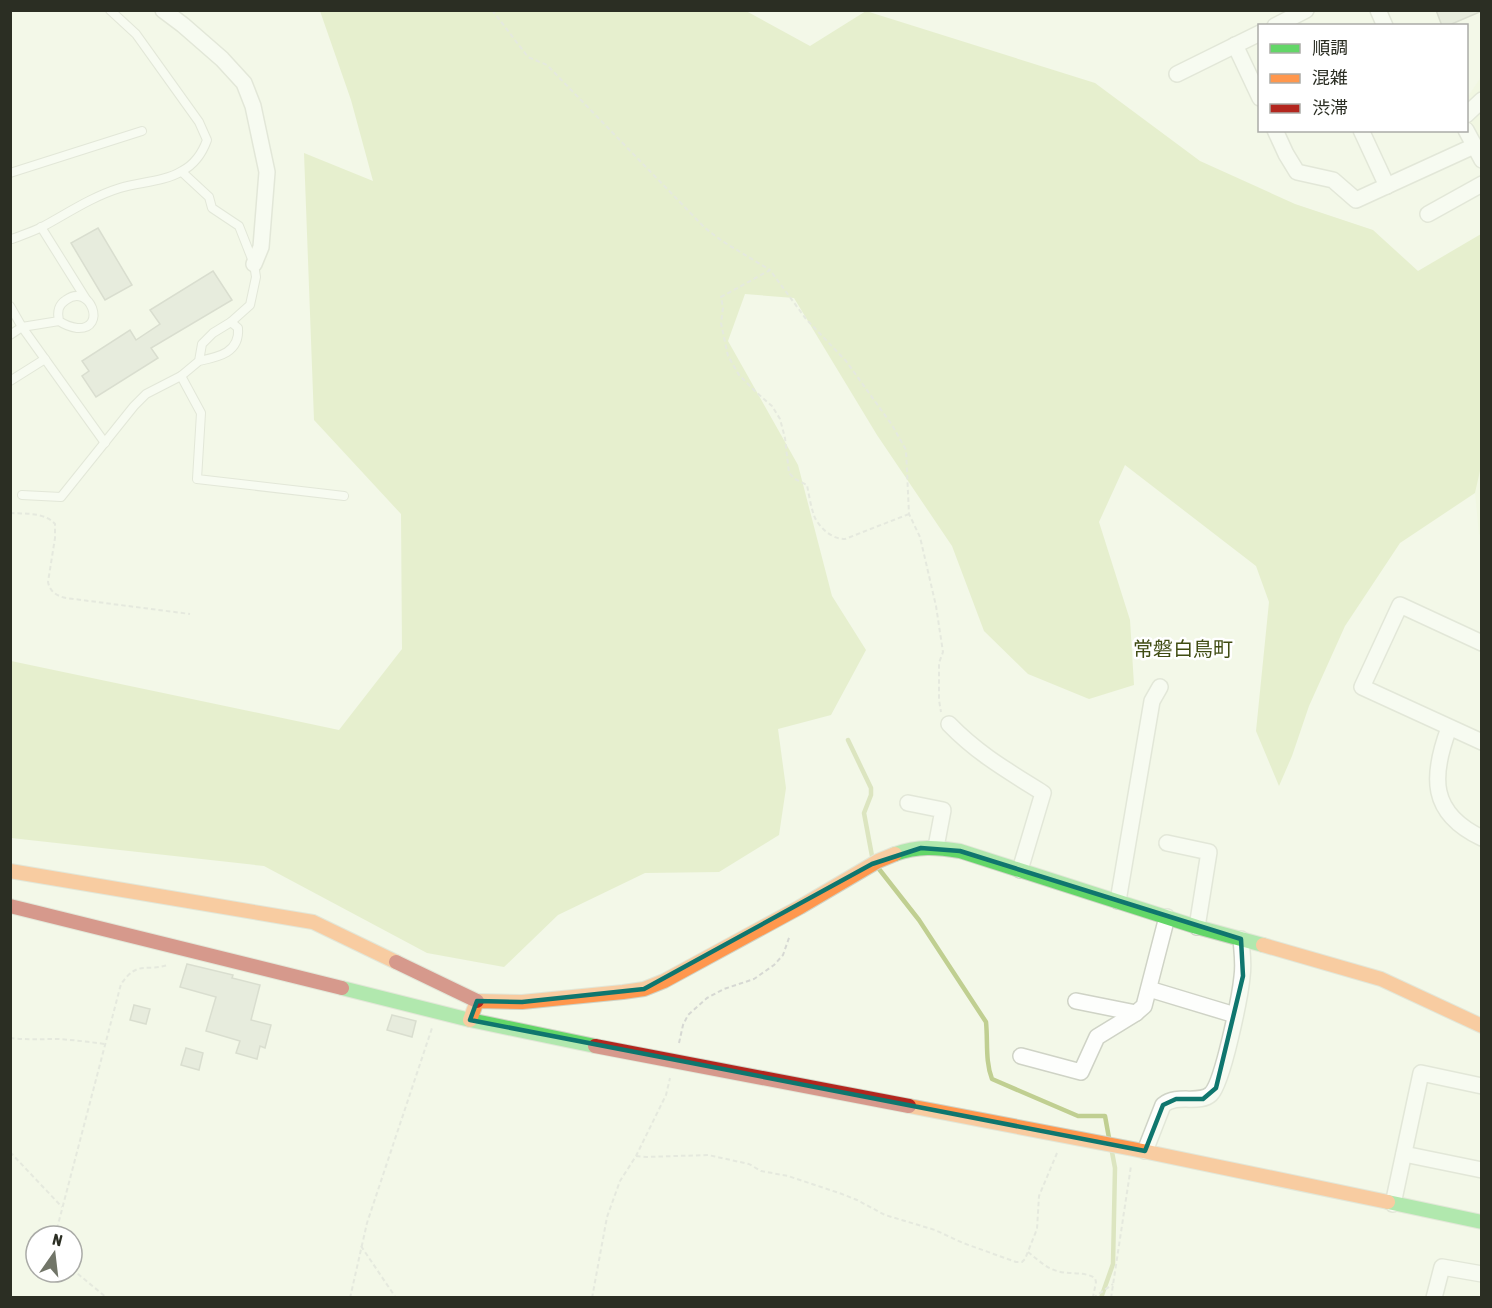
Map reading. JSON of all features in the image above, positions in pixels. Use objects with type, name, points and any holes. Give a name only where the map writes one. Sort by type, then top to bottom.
[{"type":"street","points":[[164,10],[222,59],[244,83],[253,106],[267,172],[261,247],[254,264]]},
{"type":"street","points":[[1378,10],[1384,24]]},
{"type":"street","points":[[1279,24],[1306,11]]},
{"type":"street","points":[[1177,74],[1258,34]]},
{"type":"street","points":[[1235,45],[1258,94]]},
{"type":"street","points":[[1468,113],[1482,99]]},
{"type":"street","points":[[1276,132],[1297,172],[1333,180],[1356,200],[1387,186],[1478,153],[1467,132]]},
{"type":"street","points":[[1362,132],[1387,186]]},
{"type":"street","points":[[1428,214],[1482,184]]},
{"type":"street","points":[[1482,643],[1400,605],[1362,687],[1482,742]]},
{"type":"street","points":[[1118,901],[1152,701],[1160,687]]},
{"type":"street","points":[[949,724],[986,757],[1043,793],[1020,870]]},
{"type":"street","points":[[1449,728],[1440,752],[1437,789],[1444,807],[1458,823],[1482,838]]},
{"type":"street","points":[[908,803],[944,810],[936,848]]},
{"type":"street","points":[[1167,843],[1209,852],[1197,927]]},
{"type":"street","points":[[10,871],[313,922],[477,1001],[522,1002],[644,989],[664,981],[800,907],[875,863],[904,851],[936,848],[960,851],[1197,927],[1372,976],[1482,1026]]},
{"type":"street","points":[[10,906],[470,1020],[567,1041],[1110,1144],[1482,1222]]},
{"type":"street","points":[[1021,1056],[1081,1072],[1097,1037],[1144,1006],[1167,917]]},
{"type":"street","points":[[1139,1150],[1163,1105],[1176,1099],[1203,1099],[1216,1088],[1231,1035],[1243,975],[1241,939]]},
{"type":"street","points":[[1149,989],[1235,1015]]},
{"type":"street","points":[[470,1020],[477,1001]]},
{"type":"street","points":[[1076,1001],[1136,1013]]},
{"type":"street","points":[[1393,1204],[1421,1073],[1482,1086]]},
{"type":"street","points":[[1404,1154],[1482,1170]]},
{"type":"street","points":[[1434,1298],[1442,1267],[1482,1274]]},
{"type":"lane","points":[[11,241],[41,227],[83,202],[120,187],[182,172],[201,155],[207,140],[199,122],[135,34],[110,10]]},
{"type":"lane","points":[[10,173],[142,131]]},
{"type":"lane","points":[[182,172],[209,197],[212,207],[238,226],[254,264],[256,277],[250,305],[202,344],[199,361]]},
{"type":"lane","points":[[41,227],[92,307],[94,317],[91,323],[80,328],[64,325],[59,321],[60,307],[68,298],[81,296],[86,299]]},
{"type":"lane","points":[[10,306],[22,327],[105,443]]},
{"type":"lane","points":[[10,334],[22,327],[59,321]]},
{"type":"lane","points":[[22,495],[61,497],[146,394],[181,376],[199,361],[222,356],[234,345],[239,336],[238,328],[231,322]]},
{"type":"lane","points":[[10,381],[45,359]]},
{"type":"lane","points":[[181,376],[201,413],[197,479],[344,496]]},
{"type":"path","points":[[492,10],[528,57],[547,65],[705,228],[770,270],[806,319],[846,362],[892,425],[906,450],[909,514],[920,537],[936,606],[943,652],[939,663],[939,700],[941,712],[949,724]]},
{"type":"path","points":[[770,270],[721,297],[722,323],[728,356],[739,375],[772,406],[780,419],[785,438],[789,473],[807,485],[815,518],[836,539],[845,539],[909,514]]},
{"type":"path","points":[[10,513],[50,518],[56,524],[48,582],[49,588],[55,594],[66,598],[190,614]]},
{"type":"path","points":[[592,1298],[607,1217],[620,1181],[636,1156],[666,1095],[683,1025],[688,1015],[707,998],[724,989],[754,979],[774,965],[783,955],[800,907]]},
{"type":"path","points":[[58,1224],[121,984],[133,970],[142,967],[167,966],[172,961],[177,947]]},
{"type":"path","points":[[350,1298],[367,1223],[437,1011]]},
{"type":"path","points":[[10,1038],[105,1044]]},
{"type":"path","points":[[636,1156],[708,1155],[749,1164],[761,1171],[788,1176],[842,1194],[885,1215],[935,1230],[1016,1262],[1022,1262],[1026,1259],[1037,1229],[1039,1196],[1064,1135]]},
{"type":"path","points":[[1111,1298],[1139,1150]]},
{"type":"path","points":[[10,1152],[62,1208]]},
{"type":"path","points":[[361,1246],[396,1298]]},
{"type":"path","points":[[1028,1252],[1058,1272],[1092,1275],[1096,1282],[1093,1297]]},
{"type":"path","points":[[84,1279],[107,1298]]},
{"type":"path","points":[[1093,1297],[1113,1283]]},
{"type":"highlighted area","points":[[921,848],[960,851],[1241,939],[1243,976],[1216,1088],[1203,1099],[1176,1099],[1163,1105],[1145,1151],[470,1020],[477,1001],[522,1002],[644,989],[872,864]]},
{"type":"shaded area","points":[[1481,77],[1481,164],[1467,132],[1468,96]]},
{"type":"shaded area","points":[[1481,462],[1481,536],[1475,493]]},
{"type":"green space","points":[[320,11],[746,11],[810,46],[866,11],[1095,83],[1200,161],[1295,204],[1373,230],[1418,271],[1481,234],[1482,462],[1475,493],[1400,543],[1345,626],[1309,706],[1279,786],[1256,731],[1269,602],[1256,566],[1125,465],[1099,522],[1130,620],[1134,685],[1089,699],[1028,674],[984,631],[952,546],[877,435],[794,298],[745,294],[728,341],[798,465],[832,596],[866,650],[831,715],[778,729],[786,788],[779,835],[719,872],[645,873],[558,915],[504,967],[427,953],[264,866],[11,838],[11,661],[339,730],[402,649],[401,514],[314,420],[304,153],[373,181],[351,100]]},
{"type":"building","points":[[1436,10],[1482,10],[1452,24],[1441,24]]},
{"type":"building","points":[[98,228],[132,285],[105,300],[71,243]]},
{"type":"building","points":[[213,271],[232,300],[151,348],[158,358],[96,397],[82,376],[89,371],[82,361],[130,330],[136,340],[160,324],[150,310]]},
{"type":"building","points":[[187,964],[233,975],[232,978],[260,985],[251,1020],[271,1025],[265,1048],[260,1046],[257,1059],[236,1053],[240,1041],[206,1031],[216,997],[180,987]]},
{"type":"building","points":[[134,1005],[150,1009],[146,1024],[130,1020]]},
{"type":"building","points":[[392,1015],[416,1021],[412,1037],[387,1030]]},
{"type":"building","points":[[186,1048],[203,1053],[199,1070],[181,1065]]},
{"type":"waterway","points":[[848,740],[871,788],[871,795],[864,813],[872,856]]},
{"type":"waterway","points":[[879,869],[919,920],[986,1022],[992,1079],[1078,1116],[1105,1116],[1109,1138]]},
{"type":"waterway","points":[[1101,1298],[1113,1264],[1115,1168],[1112,1152]]},
{"type":"traffic: fast","points":[[895,854],[927,848],[960,851],[1197,927],[1263,945]]},
{"type":"traffic: fast","points":[[342,988],[470,1020],[595,1046]]},
{"type":"traffic: fast","points":[[1388,1202],[1482,1222]]},
{"type":"traffic: slow","points":[[470,1020],[477,1001],[522,1002],[644,989],[664,981],[800,907],[878,861],[895,854]]},
{"type":"traffic: slow","points":[[10,871],[313,922],[396,962]]},
{"type":"traffic: slow","points":[[1263,945],[1381,979],[1482,1026]]},
{"type":"traffic: slow","points":[[909,1106],[1133,1149],[1388,1202]]},
{"type":"traffic: jam","points":[[10,906],[342,988]]},
{"type":"traffic: jam","points":[[396,962],[477,1001]]},
{"type":"traffic: jam","points":[[595,1046],[909,1106]]},
{"type":"district","name":"常磐白鳥町","points":[[1183,649]]}]
